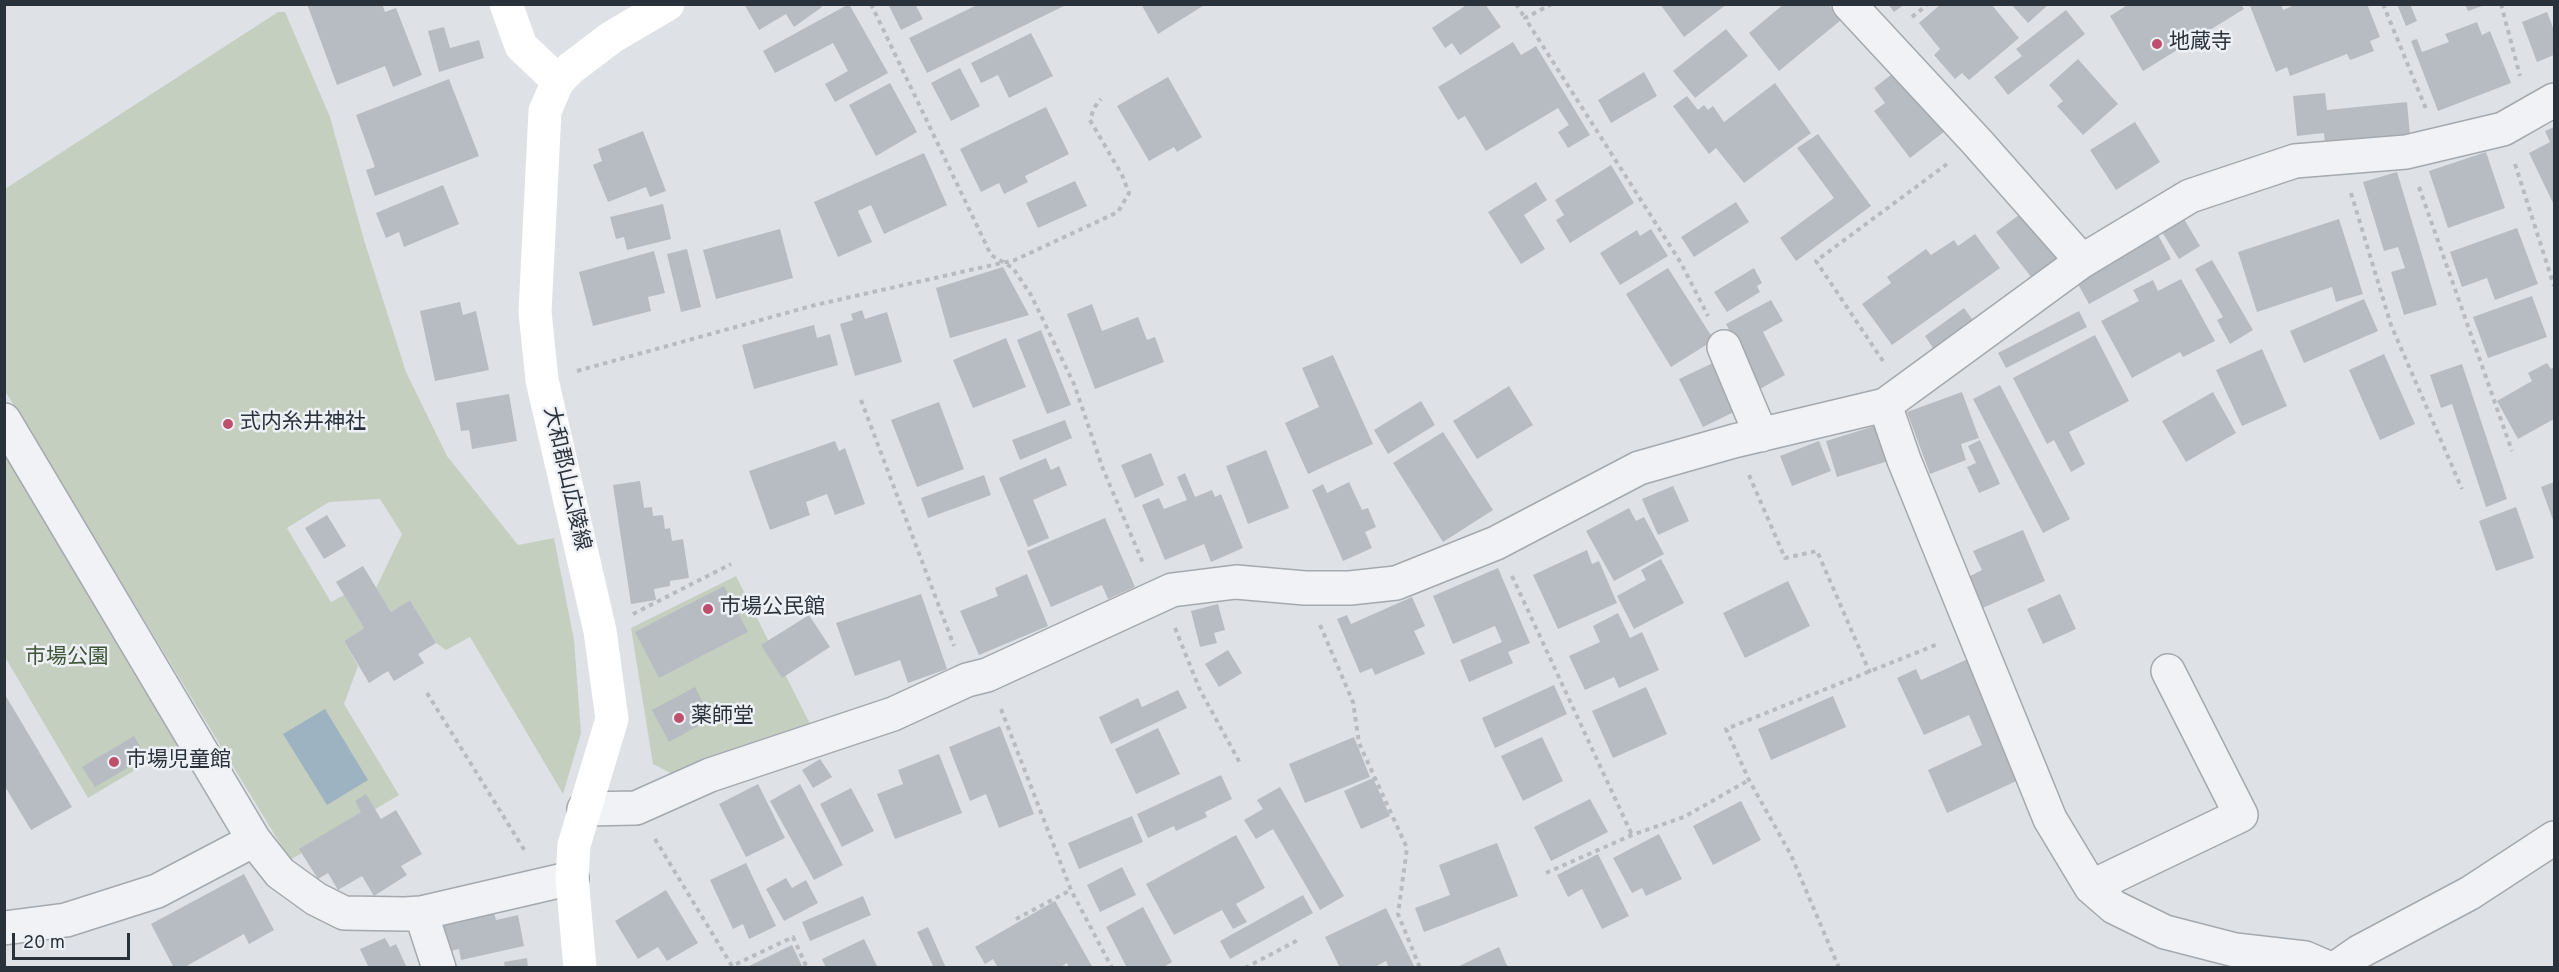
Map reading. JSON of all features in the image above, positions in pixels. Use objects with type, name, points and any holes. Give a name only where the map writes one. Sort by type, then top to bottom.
[{"type":"main road","points":[[506,4],[521,46],[558,81],[571,68],[612,37],[668,4]]},
{"type":"main road","name":"大和郡山広陵線","points":[[558,81],[545,111],[535,312],[542,380],[600,631],[612,720],[574,845],[559,882],[580,968]]},
{"type":"street","points":[[1849,4],[1977,142],[2082,261]]},
{"type":"street","points":[[584,809],[636,808],[710,775],[893,714],[1172,590],[1236,582],[1305,588],[1350,588],[1396,583],[1496,543],[1639,468],[1894,398],[2082,261],[2190,196],[2295,161],[2406,152],[2440,144],[2529,114]]},
{"type":"street","points":[[1724,347],[1748,438]]},
{"type":"street","points":[[1894,398],[1904,460],[1972,630],[2050,819],[2091,887],[2114,907],[2165,932],[2235,950],[2305,958],[2328,968]]},
{"type":"street","points":[[4,420],[254,840],[280,873],[316,899],[344,913],[421,913],[559,882]]},
{"type":"street","points":[[2091,887],[2241,815],[2168,671]]},
{"type":"street","points":[[2336,968],[2359,952],[2470,893],[2554,838]]},
{"type":"street","points":[[4,928],[66,920],[157,891],[254,840]]},
{"type":"street","points":[[421,913],[439,968]]},
{"type":"path","points":[[871,4],[992,255],[1013,268],[1031,295],[1074,384],[1102,469],[1159,595],[1165,602],[1200,690],[1240,763]]},
{"type":"path","points":[[1516,4],[1681,263],[1724,347]]},
{"type":"path","points":[[1525,18],[1552,4]]},
{"type":"path","points":[[2383,4],[2440,144]]},
{"type":"path","points":[[2500,4],[2529,114],[2554,286]]},
{"type":"path","points":[[542,380],[814,305],[1015,260],[1118,212],[1129,193],[1122,175],[1090,120],[1094,108],[1101,99]]},
{"type":"path","points":[[1894,398],[1816,261],[1977,142]]},
{"type":"path","points":[[2406,152],[2512,451]]},
{"type":"path","points":[[2340,158],[2391,325],[2462,489]]},
{"type":"path","points":[[861,400],[977,677],[1071,890],[1112,968]]},
{"type":"path","points":[[1748,438],[1785,558],[1817,551],[1870,673]]},
{"type":"path","points":[[1496,543],[1632,836]]},
{"type":"path","points":[[600,631],[731,564]]},
{"type":"path","points":[[1305,588],[1353,702],[1359,743],[1407,848],[1398,914],[1420,968]]},
{"type":"path","points":[[1839,968],[1791,855],[1749,780],[1726,729],[1870,673],[1972,630]]},
{"type":"path","points":[[428,693],[559,882]]},
{"type":"path","points":[[1546,873],[1632,836],[1684,817],[1749,780]]},
{"type":"path","points":[[636,808],[732,966],[793,937],[807,968]]},
{"type":"path","points":[[1016,920],[1071,890]]},
{"type":"path","points":[[1245,968],[1300,939]]},
{"type":"green space","name":"式内糸井神社","points":[[278,12],[285,12],[330,117],[364,240],[406,372],[447,456],[518,545],[554,538],[574,640],[581,733],[563,794],[470,637],[446,650],[436,643],[410,600],[391,612],[376,588],[402,534],[380,499],[329,502],[287,528],[331,602],[344,595],[364,628],[344,641],[358,666],[344,704],[399,795],[290,860],[5,391],[5,189]]},
{"type":"green space","name":"市場公園","points":[[4,450],[179,744],[88,798],[5,657]]},
{"type":"green space","points":[[736,576],[811,726],[684,780],[653,764],[631,628]]},
{"type":"water","points":[[325,709],[368,780],[327,805],[283,734]]},
{"type":"building","points":[[307,4],[382,4],[385,12],[396,8],[422,75],[393,87],[385,66],[337,85]]},
{"type":"building","points":[[744,4],[820,4],[822,7],[794,27],[786,14],[759,30]]},
{"type":"building","points":[[849,4],[888,73],[835,102],[825,84],[848,71],[833,43],[775,73],[763,51]]},
{"type":"building","points":[[888,4],[915,4],[923,19],[901,30]]},
{"type":"building","points":[[1141,4],[1206,4],[1158,34]]},
{"type":"building","points":[[1468,4],[1485,4],[1501,27],[1460,55],[1452,43],[1445,48],[1432,28]]},
{"type":"building","points":[[1660,4],[1727,4],[1684,37]]},
{"type":"building","points":[[1784,4],[1828,4],[1841,20],[1779,71],[1749,33]]},
{"type":"building","points":[[1888,4],[1905,4],[1894,12]]},
{"type":"building","points":[[1941,4],[1991,4],[2019,38],[1969,80],[1962,73],[1955,79],[1934,55],[1940,49],[1919,23]]},
{"type":"building","points":[[2011,4],[2049,4],[2028,23]]},
{"type":"building","name":"地蔵寺","points":[[2129,4],[2241,4],[2244,9],[2143,71],[2110,16]]},
{"type":"building","points":[[2281,4],[2283,10],[2297,4],[2367,4],[2380,37],[2370,41],[2374,51],[2350,60],[2347,54],[2290,76],[2287,67],[2276,72],[2250,6]]},
{"type":"building","points":[[2397,4],[2410,4],[2417,21],[2406,26]]},
{"type":"building","points":[[2465,4],[2485,4],[2485,5],[2468,11]]},
{"type":"building","points":[[977,5],[1066,5],[927,73],[909,38]]},
{"type":"building","points":[[2066,10],[2085,34],[2008,95],[1994,77],[2022,56],[2016,49]]},
{"type":"building","points":[[2547,12],[2554,30],[2554,55],[2537,62],[2522,22]]},
{"type":"building","points":[[2477,22],[2482,35],[2490,31],[2511,83],[2438,111],[2411,41],[2417,39],[2422,52],[2449,42],[2445,34]]},
{"type":"building","points":[[444,27],[450,48],[479,40],[484,58],[439,72],[428,31]]},
{"type":"building","points":[[1726,29],[1748,56],[1695,98],[1673,71]]},
{"type":"building","points":[[1031,33],[1053,76],[1009,98],[998,75],[981,83],[971,63]]},
{"type":"building","points":[[1513,42],[1521,55],[1536,46],[1590,135],[1568,148],[1558,132],[1569,125],[1558,108],[1486,151],[1465,116],[1458,120],[1438,87]]},
{"type":"building","points":[[2078,59],[2118,104],[2083,135],[2057,106],[2063,101],[2049,85]]},
{"type":"building","points":[[960,68],[980,106],[951,121],[931,83]]},
{"type":"building","points":[[1900,68],[1953,125],[1910,158],[1874,111],[1885,103],[1874,88]]},
{"type":"building","points":[[1644,72],[1657,96],[1611,123],[1598,100]]},
{"type":"building","points":[[1168,77],[1202,137],[1177,152],[1174,147],[1149,161],[1117,106]]},
{"type":"building","points":[[449,79],[479,156],[375,196],[366,170],[375,167],[356,115]]},
{"type":"building","points":[[890,83],[917,132],[876,156],[849,105]]},
{"type":"building","points":[[1775,83],[1811,133],[1744,183],[1716,148],[1709,154],[1673,106],[1687,96],[1698,110],[1704,105],[1708,110],[1713,106],[1724,122]]},
{"type":"building","points":[[2325,93],[2327,110],[2407,102],[2410,135],[2325,144],[2324,133],[2297,136],[2293,96]]},
{"type":"building","points":[[1046,107],[1069,154],[1025,176],[1028,182],[1004,194],[999,183],[981,192],[960,149]]},
{"type":"building","points":[[2135,122],[2160,162],[2116,190],[2090,150]]},
{"type":"building","points":[[2554,127],[2554,205],[2529,153],[2550,142],[2545,131]]},
{"type":"building","points":[[643,131],[666,191],[650,197],[646,187],[608,202],[593,165],[602,161],[598,149]]},
{"type":"building","points":[[1818,134],[1871,206],[1796,261],[1780,238],[1834,198],[1797,148]]},
{"type":"building","points":[[2486,152],[2505,208],[2448,228],[2429,171]]},
{"type":"building","points":[[924,153],[947,205],[884,234],[871,205],[858,211],[872,242],[838,257],[814,202]]},
{"type":"building","points":[[1611,165],[1634,203],[1570,243],[1556,220],[1564,215],[1555,200]]},
{"type":"building","points":[[2397,172],[2437,305],[2404,315],[2391,272],[2405,268],[2398,247],[2384,251],[2363,182]]},
{"type":"building","points":[[1075,181],[1087,206],[1038,228],[1026,203]]},
{"type":"building","points":[[1536,182],[1547,200],[1524,215],[1545,249],[1521,264],[1488,212]]},
{"type":"building","points":[[443,185],[459,224],[404,247],[399,232],[386,238],[376,213]]},
{"type":"building","points":[[2000,190],[2068,257],[2035,282],[1996,232],[2019,215]]},
{"type":"building","points":[[1736,202],[1749,222],[1694,257],[1681,237]]},
{"type":"building","points":[[663,204],[671,239],[627,250],[624,237],[616,239],[610,217]]},
{"type":"building","points":[[2184,219],[2200,246],[2179,259],[2162,232]]},
{"type":"building","points":[[2339,219],[2363,294],[2336,302],[2332,287],[2257,312],[2238,252]]},
{"type":"building","points":[[2517,228],[2538,284],[2495,300],[2487,278],[2462,287],[2450,252]]},
{"type":"building","points":[[780,229],[793,278],[716,299],[703,250]]},
{"type":"building","points":[[1651,229],[1668,256],[1620,285],[1600,253],[1637,230],[1640,236]]},
{"type":"building","points":[[2156,231],[2171,259],[2089,304],[2074,277]]},
{"type":"building","points":[[1975,234],[2000,268],[1892,345],[1862,304],[1891,283],[1887,277],[1926,249],[1931,255],[1954,240],[1958,246]]},
{"type":"building","points":[[687,249],[701,307],[681,312],[667,254]]},
{"type":"building","points":[[654,251],[665,293],[648,297],[651,311],[593,326],[579,272]]},
{"type":"building","points":[[2212,260],[2253,330],[2230,344],[2217,320],[2223,317],[2195,269]]},
{"type":"building","points":[[1003,267],[1029,315],[950,338],[936,288]]},
{"type":"building","points":[[1668,268],[1714,340],[1671,367],[1626,294]]},
{"type":"building","points":[[1754,268],[1762,283],[1757,286],[1760,292],[1727,312],[1714,292]]},
{"type":"building","points":[[2181,279],[2215,341],[2183,357],[2180,352],[2132,378],[2101,321],[2139,301],[2133,290],[2153,280],[2158,291]]},
{"type":"building","points":[[2532,296],[2547,337],[2488,358],[2473,317]]},
{"type":"building","points":[[2364,299],[2378,331],[2304,363],[2290,331]]},
{"type":"building","points":[[1771,300],[1783,321],[1763,332],[1785,375],[1760,389],[1726,324]]},
{"type":"building","points":[[460,302],[463,315],[476,311],[489,370],[435,381],[420,311]]},
{"type":"building","points":[[1092,304],[1102,331],[1138,317],[1147,340],[1155,337],[1164,362],[1095,389],[1067,314]]},
{"type":"building","points":[[1964,308],[1975,323],[1935,351],[1925,336]]},
{"type":"building","points":[[862,310],[865,319],[887,312],[902,362],[855,376],[840,324],[853,320],[851,314]]},
{"type":"building","points":[[2079,311],[2087,327],[2006,368],[1998,353]]},
{"type":"building","points":[[814,325],[817,338],[830,334],[838,365],[754,389],[742,345]]},
{"type":"building","points":[[1041,330],[1071,405],[1047,414],[1017,340]]},
{"type":"building","points":[[2095,335],[2129,401],[2069,432],[2085,464],[2071,472],[2054,440],[2047,444],[2013,378]]},
{"type":"building","points":[[1006,338],[1026,387],[973,408],[953,360]]},
{"type":"building","points":[[2262,349],[2287,406],[2242,426],[2216,370]]},
{"type":"building","points":[[2384,354],[2415,424],[2380,440],[2349,370]]},
{"type":"building","points":[[1333,355],[1373,444],[1308,474],[1285,423],[1319,407],[1302,368]]},
{"type":"building","points":[[1715,362],[1738,410],[1703,427],[1679,379]]},
{"type":"building","points":[[2547,363],[2551,369],[2554,367],[2554,419],[2518,439],[2497,401],[2532,381],[2528,373]]},
{"type":"building","points":[[2462,364],[2507,499],[2486,507],[2452,404],[2441,408],[2430,375]]},
{"type":"building","points":[[2000,385],[2070,519],[2043,533],[1973,399]]},
{"type":"building","points":[[1509,386],[1533,425],[1477,459],[1453,421]]},
{"type":"building","points":[[1962,392],[1979,438],[1961,444],[1966,460],[1930,474],[1907,412]]},
{"type":"building","points":[[2213,392],[2236,433],[2186,462],[2162,421]]},
{"type":"building","points":[[509,394],[517,441],[472,449],[469,430],[461,431],[456,403]]},
{"type":"building","points":[[1421,401],[1435,425],[1388,454],[1374,430]]},
{"type":"building","points":[[939,402],[964,469],[917,487],[891,420]]},
{"type":"building","points":[[1065,420],[1072,438],[1020,460],[1012,440]]},
{"type":"building","points":[[1878,425],[1888,461],[1837,477],[1826,441]]},
{"type":"building","points":[[1443,432],[1493,510],[1443,542],[1393,463]]},
{"type":"building","points":[[1980,440],[2000,484],[1979,493],[1967,467],[1976,463],[1968,446]]},
{"type":"building","points":[[835,441],[839,451],[845,448],[865,504],[835,515],[827,494],[806,502],[810,515],[770,530],[749,471]]},
{"type":"building","points":[[1819,441],[1831,471],[1792,486],[1780,456]]},
{"type":"building","points":[[1266,450],[1289,508],[1248,524],[1226,466]]},
{"type":"building","points":[[1151,453],[1164,485],[1135,498],[1121,465]]},
{"type":"building","points":[[1046,458],[1051,470],[1059,466],[1067,485],[1033,500],[1049,538],[1028,547],[999,478]]},
{"type":"building","points":[[1185,473],[1195,497],[1212,490],[1215,497],[1221,494],[1243,548],[1211,562],[1204,544],[1165,560],[1142,505],[1159,498],[1164,509],[1187,500],[1177,477]]},
{"type":"building","points":[[984,475],[991,495],[928,518],[921,498]]},
{"type":"building","points":[[640,481],[644,508],[652,507],[653,516],[663,515],[665,529],[670,528],[672,541],[683,539],[689,578],[670,581],[670,586],[654,589],[656,600],[631,604],[613,485]]},
{"type":"building","points":[[1349,482],[1362,510],[1368,508],[1376,527],[1365,532],[1372,548],[1343,561],[1312,490],[1323,484],[1327,493]]},
{"type":"building","points":[[2554,482],[2554,523],[2541,487]]},
{"type":"building","points":[[1673,486],[1689,521],[1658,535],[1642,499]]},
{"type":"building","points":[[2516,507],[2534,558],[2496,571],[2479,521]]},
{"type":"building","points":[[1629,508],[1636,521],[1644,517],[1664,554],[1614,581],[1586,531]]},
{"type":"building","points":[[327,515],[346,546],[324,559],[305,528]]},
{"type":"building","points":[[1105,518],[1135,587],[1108,599],[1102,585],[1051,607],[1027,551]]},
{"type":"building","points":[[2023,530],[2045,581],[1980,609],[1966,578],[1982,570],[1973,551]]},
{"type":"building","points":[[1587,550],[1592,564],[1599,561],[1617,603],[1558,629],[1533,575]]},
{"type":"building","points":[[1661,559],[1684,603],[1634,629],[1617,596],[1646,580],[1641,570]]},
{"type":"building","points":[[363,566],[391,612],[410,600],[436,643],[418,654],[424,663],[394,681],[388,671],[369,683],[344,641],[364,628],[336,582]]},
{"type":"building","points":[[1498,568],[1530,643],[1508,652],[1513,663],[1469,682],[1460,660],[1502,642],[1495,626],[1453,644],[1433,596]]},
{"type":"building","points":[[1027,574],[1048,626],[979,655],[960,611],[998,596],[995,588]]},
{"type":"building","points":[[1788,581],[1810,626],[1745,658],[1723,613]]},
{"type":"building","name":"市場公民館","points":[[724,586],[748,632],[659,678],[635,632]]},
{"type":"building","points":[[921,594],[947,669],[908,683],[900,660],[855,676],[836,623]]},
{"type":"building","points":[[2060,594],[2076,629],[2043,644],[2027,609]]},
{"type":"building","points":[[1412,597],[1425,626],[1414,631],[1425,654],[1375,675],[1372,668],[1360,673],[1337,619],[1347,615],[1351,624]]},
{"type":"building","points":[[1218,604],[1225,630],[1214,633],[1217,643],[1200,647],[1191,611]]},
{"type":"building","points":[[1618,613],[1630,638],[1642,632],[1659,670],[1619,688],[1614,677],[1585,690],[1569,656],[1600,642],[1593,626]]},
{"type":"building","points":[[809,615],[830,647],[782,678],[761,645]]},
{"type":"building","points":[[1228,650],[1242,673],[1219,687],[1205,664]]},
{"type":"building","points":[[1968,659],[2023,778],[1947,813],[1928,770],[1982,745],[1969,715],[1924,735],[1897,678],[1916,669],[1921,680]]},
{"type":"building","points":[[1554,685],[1567,714],[1495,748],[1482,718]]},
{"type":"building","name":"薬師堂","points":[[695,687],[709,714],[696,721],[698,726],[669,742],[652,710]]},
{"type":"building","points":[[1646,687],[1667,734],[1613,758],[1592,711]]},
{"type":"building","points":[[1178,690],[1187,708],[1111,744],[1099,717],[1138,698],[1142,707]]},
{"type":"building","points":[[4,693],[72,807],[31,830],[4,785]]},
{"type":"building","points":[[1833,696],[1846,727],[1771,760],[1758,729]]},
{"type":"building","points":[[1000,726],[1034,814],[999,828],[986,794],[970,801],[949,747]]},
{"type":"building","points":[[1158,728],[1180,774],[1136,794],[1115,749]]},
{"type":"building","name":"市場児童館","points":[[134,736],[146,757],[95,787],[82,767]]},
{"type":"building","points":[[1354,737],[1370,777],[1305,803],[1289,764]]},
{"type":"building","points":[[1542,737],[1563,781],[1523,801],[1501,756]]},
{"type":"building","points":[[939,754],[962,813],[895,839],[877,794],[903,784],[898,770]]},
{"type":"building","points":[[820,759],[832,777],[813,788],[802,770]]},
{"type":"building","points":[[1221,775],[1232,799],[1205,812],[1207,817],[1176,831],[1174,826],[1148,838],[1137,814]]},
{"type":"building","points":[[1373,778],[1390,816],[1361,829],[1344,791]]},
{"type":"building","points":[[758,784],[785,838],[746,857],[719,804]]},
{"type":"building","points":[[800,784],[843,865],[814,880],[770,801]]},
{"type":"building","points":[[1280,787],[1344,896],[1320,910],[1273,829],[1256,839],[1244,820],[1263,809],[1257,800]]},
{"type":"building","points":[[851,788],[874,831],[842,847],[820,804]]},
{"type":"building","points":[[366,794],[381,819],[396,810],[422,854],[401,866],[407,875],[374,896],[362,876],[338,890],[328,873],[318,879],[299,849],[361,812],[355,801]]},
{"type":"building","points":[[1590,799],[1608,832],[1551,861],[1534,827]]},
{"type":"building","points":[[1741,801],[1761,840],[1713,865],[1693,826]]},
{"type":"building","points":[[1132,816],[1143,842],[1079,869],[1068,843]]},
{"type":"building","points":[[1659,834],[1682,879],[1646,896],[1642,888],[1632,893],[1613,858]]},
{"type":"building","points":[[1236,835],[1265,888],[1236,904],[1247,922],[1233,929],[1222,910],[1174,935],[1146,884]]},
{"type":"building","points":[[1497,843],[1518,896],[1424,932],[1415,908],[1450,895],[1439,865]]},
{"type":"building","points":[[1598,854],[1629,916],[1602,929],[1582,889],[1568,897],[1557,875]]},
{"type":"building","points":[[746,863],[776,926],[749,939],[743,924],[733,929],[710,880]]},
{"type":"building","points":[[1122,867],[1136,895],[1100,912],[1087,885]]},
{"type":"building","points":[[244,874],[274,930],[249,944],[244,934],[183,968],[174,968],[151,924]]},
{"type":"building","points":[[786,878],[792,888],[806,880],[818,903],[784,921],[766,889]]},
{"type":"building","points":[[666,890],[698,943],[667,961],[658,947],[638,959],[615,921]]},
{"type":"building","points":[[1303,895],[1313,913],[1230,959],[1220,941]]},
{"type":"building","points":[[863,896],[871,915],[810,941],[802,922]]},
{"type":"building","points":[[1055,901],[1093,968],[1069,968],[1067,963],[1059,968],[998,968],[993,959],[985,964],[975,947]]},
{"type":"building","points":[[1143,907],[1172,962],[1162,968],[1127,968],[1106,927]]},
{"type":"building","points":[[1386,908],[1415,968],[1389,968],[1386,961],[1373,968],[1340,968],[1325,937]]},
{"type":"building","points":[[494,913],[496,920],[518,915],[524,946],[461,960],[459,949],[447,952],[440,924]]},
{"type":"building","points":[[928,927],[946,968],[934,968],[917,932]]},
{"type":"building","points":[[385,938],[390,947],[396,944],[407,968],[369,968],[360,949]]},
{"type":"building","points":[[864,939],[878,968],[826,968],[822,959]]},
{"type":"building","points":[[792,945],[803,968],[745,968]]},
{"type":"building","points":[[1499,947],[1508,968],[1455,968]]},
{"type":"building","points":[[527,958],[528,968],[505,968],[504,962]]},
{"type":"place","name":"地蔵寺","points":[[2157,44]]},
{"type":"place","name":"式内糸井神社","points":[[228,424]]},
{"type":"place","name":"市場公民館","points":[[708,609]]},
{"type":"place","name":"薬師堂","points":[[679,718]]},
{"type":"place","name":"市場児童館","points":[[114,762]]}]
